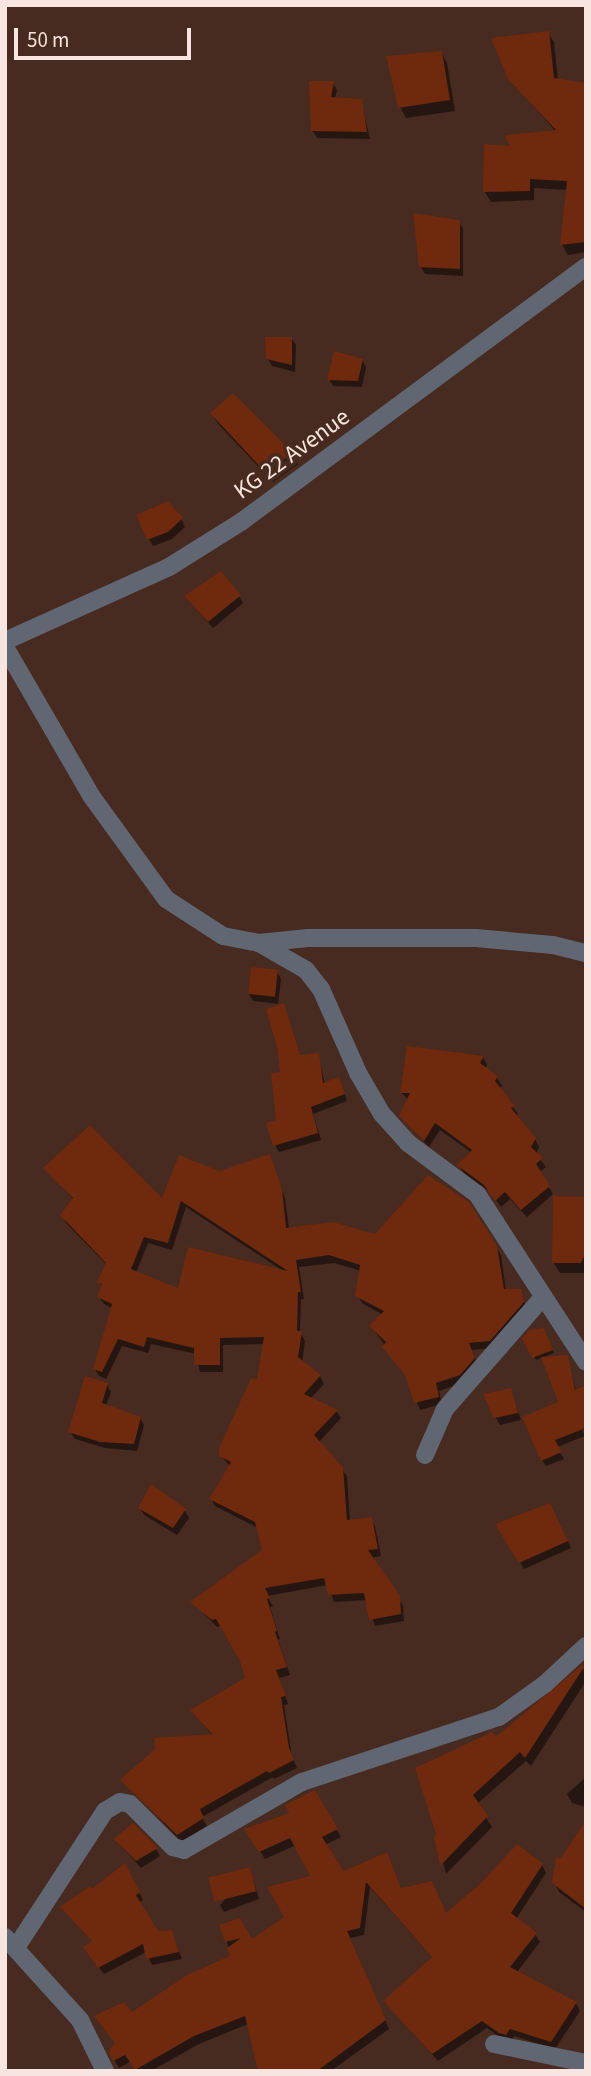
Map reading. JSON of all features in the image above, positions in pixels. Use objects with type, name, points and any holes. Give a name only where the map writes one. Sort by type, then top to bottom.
[{"type":"street","name":"KG 22 Avenue","points":[[5,644],[169,567],[241,522],[586,267]]},
{"type":"street","points":[[5,644],[92,797],[166,899],[223,936],[259,943],[308,938],[476,938],[552,945],[586,953]]},
{"type":"street","points":[[259,943],[306,970],[314,979],[321,989],[358,1073],[382,1114],[408,1143],[477,1194],[586,1362]]},
{"type":"street","points":[[425,1455],[445,1409],[543,1297]]},
{"type":"street","points":[[105,2071],[79,2020],[11,1941],[105,1811],[120,1802],[130,1804],[173,1847],[184,1850],[302,1782],[499,1717],[545,1684],[586,1646]]},
{"type":"street","points":[[494,2044],[586,2063]]},
{"type":"building","points":[[549,31],[554,78],[586,83],[586,242],[560,245],[567,181],[530,179],[530,191],[483,192],[484,144],[510,146],[505,135],[556,130],[508,79],[491,38]]},
{"type":"building","points":[[442,51],[450,100],[398,108],[386,56]]},
{"type":"building","points":[[309,81],[334,81],[331,97],[362,99],[367,132],[311,131]]},
{"type":"building","points":[[413,213],[460,220],[460,269],[419,267]]},
{"type":"building","points":[[265,337],[292,337],[292,365],[266,359]]},
{"type":"building","points":[[334,351],[363,359],[358,381],[327,380]]},
{"type":"building","points":[[233,393],[293,453],[266,473],[210,413]]},
{"type":"building","points":[[168,501],[183,518],[168,532],[147,540],[136,515]]},
{"type":"building","points":[[221,571],[241,595],[208,622],[184,596]]},
{"type":"building","points":[[251,967],[278,970],[275,997],[248,994]]},
{"type":"building","points":[[284,1003],[300,1055],[319,1053],[323,1083],[339,1077],[345,1094],[311,1107],[318,1133],[273,1146],[266,1123],[276,1120],[271,1073],[280,1072],[277,1047],[266,1009]]},
{"type":"building","points":[[407,1046],[484,1056],[480,1063],[498,1076],[495,1081],[515,1106],[511,1108],[536,1138],[531,1147],[543,1158],[536,1164],[550,1186],[521,1210],[505,1192],[495,1201],[484,1185],[457,1165],[472,1150],[435,1123],[424,1141],[399,1116],[410,1093],[400,1093]]},
{"type":"building","points":[[90,1125],[162,1198],[179,1155],[219,1171],[270,1154],[282,1189],[286,1228],[333,1222],[375,1234],[428,1175],[469,1202],[497,1246],[504,1289],[521,1289],[524,1302],[490,1341],[469,1343],[475,1358],[460,1375],[436,1383],[439,1397],[414,1403],[405,1375],[382,1347],[386,1342],[369,1326],[384,1311],[355,1296],[360,1265],[329,1255],[296,1260],[301,1292],[298,1292],[297,1331],[302,1331],[298,1357],[321,1375],[304,1394],[338,1410],[314,1435],[343,1467],[347,1520],[372,1517],[378,1549],[368,1550],[400,1596],[401,1614],[369,1620],[364,1593],[328,1595],[324,1578],[265,1588],[270,1598],[267,1599],[277,1631],[275,1632],[287,1667],[276,1670],[286,1696],[281,1697],[289,1748],[294,1760],[269,1773],[267,1771],[200,1809],[204,1818],[177,1835],[120,1780],[155,1749],[154,1738],[212,1734],[190,1710],[245,1678],[240,1661],[216,1619],[212,1620],[190,1602],[262,1550],[255,1522],[209,1499],[231,1462],[219,1456],[219,1448],[251,1378],[257,1379],[264,1337],[220,1338],[220,1365],[194,1365],[194,1348],[147,1337],[144,1347],[118,1339],[102,1372],[93,1369],[112,1304],[97,1297],[102,1284],[97,1282],[106,1263],[60,1215],[73,1198],[43,1168]],"holes":[[[181,1201],[288,1271],[188,1247],[178,1288],[131,1269],[144,1237],[168,1243]]]},
{"type":"building","points":[[553,1196],[586,1197],[586,1252],[581,1263],[552,1263]]},
{"type":"building","points":[[544,1328],[553,1350],[532,1358],[522,1339],[529,1330]]},
{"type":"building","points":[[568,1355],[575,1390],[586,1385],[586,1428],[555,1440],[562,1452],[541,1461],[522,1417],[558,1402],[541,1357]]},
{"type":"building","points":[[85,1376],[108,1383],[102,1403],[141,1417],[134,1444],[100,1442],[68,1432]]},
{"type":"building","points":[[511,1388],[518,1413],[494,1418],[483,1394]]},
{"type":"building","points":[[151,1484],[186,1509],[173,1528],[138,1508]]},
{"type":"building","points":[[550,1503],[568,1541],[519,1563],[495,1524]]},
{"type":"building","points":[[582,1665],[584,1667],[525,1758],[520,1752],[473,1795],[488,1816],[440,1866],[434,1836],[436,1834],[415,1768],[492,1732],[496,1737]]},
{"type":"building","points":[[315,1790],[338,1829],[322,1837],[344,1871],[387,1852],[401,1888],[432,1881],[446,1913],[481,1883],[517,1844],[543,1864],[511,1913],[537,1933],[510,1967],[577,2002],[551,2042],[510,2029],[506,2035],[499,2033],[482,2021],[432,2054],[383,2001],[432,1957],[366,1882],[360,1928],[347,1931],[386,2020],[317,2071],[258,2071],[245,2016],[194,2036],[135,2070],[125,2055],[113,2061],[108,2052],[115,2043],[94,2016],[124,2002],[132,2012],[187,1975],[230,1956],[227,1948],[241,1938],[225,1942],[219,1925],[240,1918],[252,1939],[284,1917],[267,1887],[310,1876],[290,1838],[259,1852],[244,1829],[289,1813],[285,1805]]},
{"type":"building","points":[[586,1820],[586,1909],[552,1883],[556,1856],[560,1859]]},
{"type":"building","points":[[133,1823],[158,1848],[136,1861],[114,1839]]},
{"type":"building","points":[[125,1863],[140,1892],[136,1895],[158,1931],[172,1930],[179,1952],[146,1959],[143,1944],[98,1968],[83,1947],[92,1941],[60,1907],[90,1886],[92,1889]]},
{"type":"building","points":[[250,1867],[256,1891],[214,1902],[208,1877]]}]
